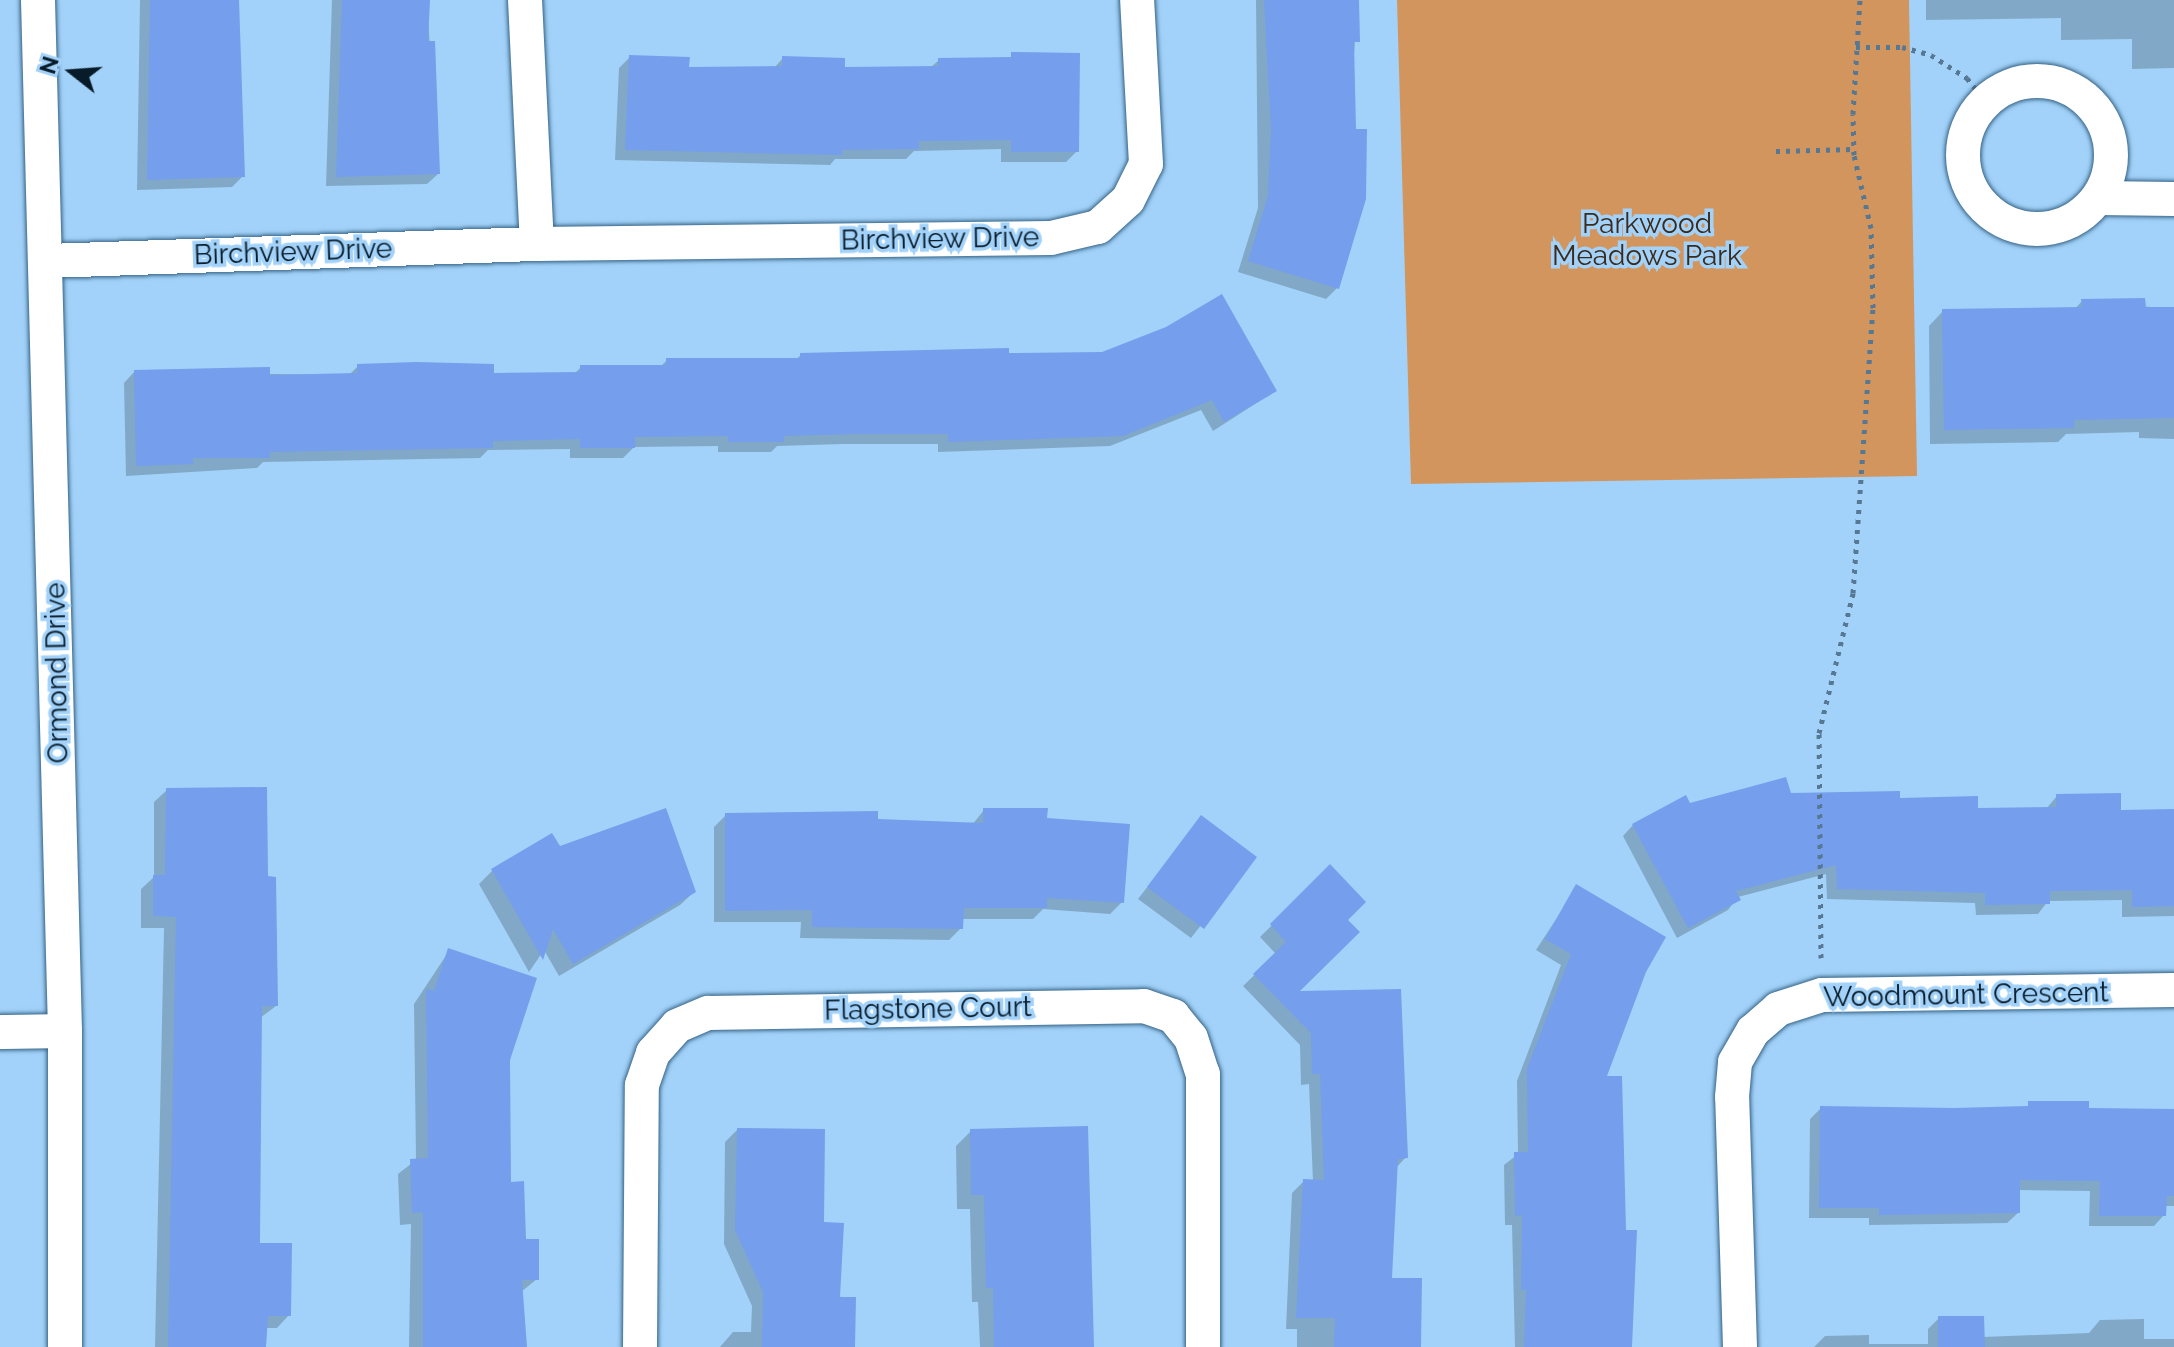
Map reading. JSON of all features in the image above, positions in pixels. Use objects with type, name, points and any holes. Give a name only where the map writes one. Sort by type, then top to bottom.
[{"type":"street","name":"Ormond Drive","points":[[38,0],[48,261],[65,1031],[65,1347]]},
{"type":"street","points":[[525,0],[537,244]]},
{"type":"street","name":"Birchview Drive","points":[[48,261],[537,244],[1051,238],[1098,227],[1128,200],[1146,164],[1137,0]]},
{"type":"street","points":[[2098,198],[2111,151],[2106,128],[2085,99],[2053,81],[2029,80],[1985,101],[1963,144],[1972,192],[1988,211],[2010,224],[2034,229],[2058,226],[2098,198],[2174,199]]},
{"type":"street","name":"Woodmount Crescent","points":[[1740,1347],[1732,1097],[1735,1062],[1753,1031],[1778,1009],[1822,995],[2174,990]]},
{"type":"street","name":"Flagstone Court","points":[[640,1347],[642,1085],[653,1053],[677,1026],[708,1013],[1144,1006],[1173,1016],[1191,1038],[1203,1074],[1203,1347]]},
{"type":"street","points":[[0,1032],[65,1031]]},
{"type":"path","points":[[1822,995],[1819,733],[1853,593],[1873,308],[1871,228],[1854,149],[1860,0]]},
{"type":"path","points":[[1856,47],[1902,47],[1931,55],[1967,78],[1985,101]]},
{"type":"path","points":[[1776,151],[1854,149]]},
{"type":"green space","name":"Parkwood Meadows Park","points":[[1397,0],[1909,0],[1917,476],[1411,484]]},
{"type":"building","points":[[150,0],[239,0],[245,177],[147,180]]},
{"type":"building","points":[[342,0],[430,0],[428,41],[435,41],[440,174],[336,177]]},
{"type":"building","points":[[1264,0],[1359,0],[1360,42],[1354,42],[1356,129],[1367,129],[1366,199],[1339,289],[1248,261],[1268,196],[1271,129]]},
{"type":"building","points":[[1011,52],[1080,53],[1079,152],[1011,152],[1011,140],[919,141],[919,149],[842,150],[842,155],[625,150],[629,55],[690,57],[689,67],[782,66],[782,56],[845,58],[845,67],[938,66],[938,58],[1011,57]]},
{"type":"building","points":[[1222,294],[1277,391],[1224,422],[1212,400],[1123,436],[948,442],[948,434],[784,436],[784,442],[728,442],[728,436],[635,437],[635,448],[580,448],[580,439],[493,441],[493,448],[270,452],[270,458],[193,458],[193,464],[136,466],[134,370],[270,367],[270,375],[357,373],[357,364],[416,362],[494,364],[494,373],[580,372],[580,365],[666,365],[666,358],[800,358],[800,353],[1009,348],[1009,353],[1102,352],[1166,327]]},
{"type":"building","points":[[2145,298],[2146,307],[2174,307],[2174,418],[2074,420],[2074,428],[1944,430],[1942,309],[2082,307],[2081,299]]},
{"type":"building","points":[[1786,777],[1791,793],[1900,791],[1900,798],[1978,796],[1978,808],[2056,807],[2056,794],[2121,793],[2121,810],[2174,809],[2174,906],[2132,907],[2132,890],[2050,891],[2050,904],[1985,905],[1985,893],[1837,889],[1836,865],[1736,891],[1741,900],[1688,928],[1632,824],[1686,795],[1690,803]]},
{"type":"building","points":[[267,787],[268,876],[276,877],[278,1006],[262,1006],[260,1243],[292,1243],[291,1316],[268,1316],[266,1347],[168,1347],[176,917],[153,916],[153,875],[165,875],[166,788]]},
{"type":"building","points":[[666,808],[696,892],[573,964],[553,929],[543,960],[491,869],[552,833],[560,846]]},
{"type":"building","points":[[983,808],[1048,808],[1047,818],[1130,824],[1124,903],[1047,898],[1047,908],[964,908],[963,929],[812,927],[812,910],[725,911],[725,813],[878,811],[878,819],[983,823]]},
{"type":"building","points":[[1201,815],[1257,857],[1204,929],[1147,887]]},
{"type":"building","points":[[1330,864],[1366,902],[1348,920],[1360,932],[1300,991],[1401,989],[1408,1158],[1398,1159],[1392,1278],[1422,1278],[1421,1347],[1334,1347],[1335,1318],[1296,1318],[1303,1179],[1324,1180],[1320,1074],[1312,1074],[1311,1033],[1253,974],[1286,942],[1270,924]]},
{"type":"building","points":[[1576,884],[1666,937],[1646,972],[1607,1076],[1622,1076],[1626,1230],[1637,1230],[1632,1347],[1524,1347],[1526,1290],[1521,1290],[1522,1215],[1515,1216],[1514,1152],[1528,1152],[1527,1069],[1571,954],[1545,939]]},
{"type":"building","points":[[448,948],[537,978],[510,1060],[511,1182],[524,1181],[526,1239],[539,1239],[539,1280],[522,1280],[527,1347],[423,1347],[423,1212],[412,1213],[410,1159],[428,1158],[426,989],[434,991]]},
{"type":"building","points":[[2028,1101],[2089,1101],[2089,1108],[2174,1109],[2174,1196],[2167,1196],[2166,1216],[2099,1216],[2100,1181],[2020,1180],[2020,1213],[1879,1215],[1879,1208],[1819,1208],[1820,1106],[1954,1108],[2028,1106]]},
{"type":"building","points":[[1088,1126],[1094,1347],[994,1347],[993,1288],[986,1288],[984,1195],[971,1195],[970,1129]]},
{"type":"building","points":[[737,1128],[825,1129],[824,1222],[844,1223],[840,1297],[856,1297],[855,1347],[762,1347],[763,1292],[735,1230]]},
{"type":"building","points":[[1938,1316],[1984,1316],[1985,1347],[1938,1347]]}]
